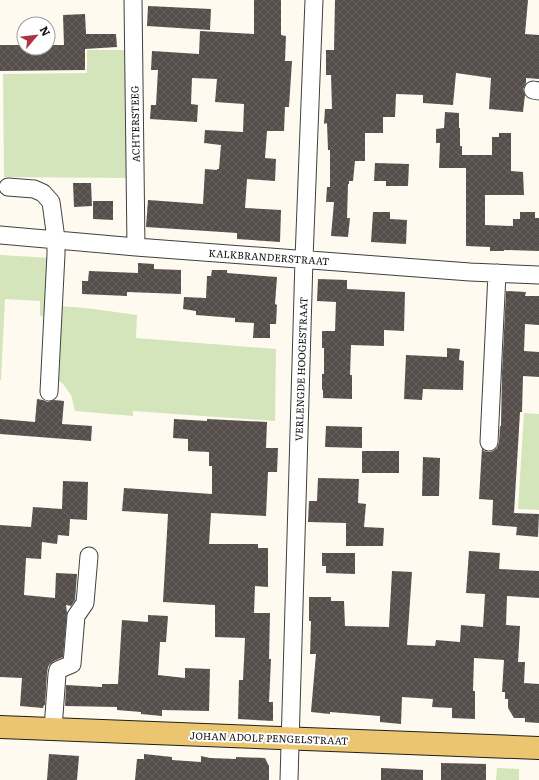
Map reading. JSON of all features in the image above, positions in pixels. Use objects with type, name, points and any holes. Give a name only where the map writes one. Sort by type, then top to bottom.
[{"type":"main road","name":"JOHAN ADOLF PENGELSTRAAT","points":[[0,727],[539,748]]},
{"type":"street","name":"ACHTERSTEEG","points":[[133,0],[136,247]]},
{"type":"street","name":"VERLENGDE HOOGESTRAAT","points":[[289,780],[304,259],[314,0]]},
{"type":"street","points":[[8,187],[34,189],[43,192],[51,202],[56,240],[49,392]]},
{"type":"street","name":"KALKBRANDERSTRAAT","points":[[0,235],[136,247],[539,276]]},
{"type":"street","points":[[489,442],[497,273]]},
{"type":"street","points":[[53,728],[57,674],[58,670],[72,664],[76,616],[85,603],[89,556]]},
{"type":"green space","points":[[87,50],[125,50],[128,178],[4,177],[3,74],[87,73]]},
{"type":"green space","points":[[0,255],[51,258],[49,317],[40,316],[40,301],[5,299],[1,380],[0,380]]},
{"type":"green space","points":[[57,306],[86,308],[137,315],[136,338],[276,349],[275,421],[133,411],[133,416],[75,411],[71,395],[63,384],[53,376]]},
{"type":"green space","points":[[524,413],[539,414],[539,510],[518,509]]},
{"type":"green space","points":[[497,768],[519,769],[519,780],[496,780]]},
{"type":"building","points":[[254,0],[281,0],[281,35],[286,36],[285,61],[292,61],[289,107],[285,107],[284,131],[267,131],[265,158],[276,159],[275,181],[247,179],[245,208],[281,210],[280,242],[237,239],[237,233],[146,227],[148,200],[203,204],[205,169],[219,169],[221,145],[204,143],[205,130],[243,132],[244,104],[215,102],[217,79],[192,78],[191,104],[198,105],[197,122],[150,119],[151,105],[156,105],[158,70],[151,70],[152,51],[199,54],[200,31],[254,34]]},
{"type":"building","points":[[335,0],[528,0],[525,34],[539,35],[539,79],[526,78],[526,83],[523,89],[525,95],[523,112],[489,109],[491,78],[456,73],[453,105],[423,103],[423,95],[396,94],[395,117],[383,117],[383,133],[365,133],[365,161],[355,161],[353,181],[349,181],[348,184],[347,218],[350,218],[348,237],[331,236],[334,202],[326,202],[327,187],[330,187],[330,150],[328,150],[327,123],[324,124],[325,109],[332,109],[331,75],[326,75],[326,50],[334,50]]},
{"type":"building","points":[[148,6],[211,9],[210,30],[147,26]]},
{"type":"building","points":[[85,14],[86,34],[116,34],[117,47],[85,49],[85,70],[0,71],[0,45],[16,45],[16,56],[56,56],[56,45],[64,45],[63,15]]},
{"type":"building","points":[[445,112],[459,113],[460,146],[462,146],[462,155],[492,155],[492,137],[499,137],[499,133],[511,133],[511,171],[523,172],[524,195],[485,195],[485,225],[513,226],[513,219],[520,219],[520,212],[535,212],[535,218],[539,218],[539,251],[490,251],[490,247],[466,246],[466,168],[439,168],[440,143],[436,143],[436,129],[444,128]]},
{"type":"building","points":[[375,163],[409,164],[408,186],[386,186],[386,181],[374,181]]},
{"type":"building","points":[[73,183],[91,183],[92,206],[74,207]]},
{"type":"building","points":[[93,201],[113,201],[113,220],[93,219]]},
{"type":"building","points":[[373,212],[390,212],[390,219],[407,220],[406,244],[371,242]]},
{"type":"building","points":[[138,263],[154,264],[154,269],[181,270],[181,294],[127,292],[127,296],[82,294],[82,281],[88,281],[89,271],[138,273]]},
{"type":"building","points":[[212,270],[227,270],[227,273],[277,277],[275,304],[277,305],[276,324],[270,324],[270,338],[253,338],[254,323],[235,322],[235,318],[196,315],[196,311],[183,309],[184,297],[206,298],[207,276],[211,276]]},
{"type":"building","points":[[318,279],[347,280],[347,289],[405,292],[404,331],[384,330],[384,346],[351,345],[350,375],[352,375],[352,399],[323,398],[322,374],[324,374],[324,348],[322,348],[322,331],[335,331],[336,302],[317,301]]},
{"type":"building","points":[[506,291],[526,292],[525,296],[539,296],[539,325],[525,324],[524,351],[539,352],[539,377],[523,376],[522,412],[520,412],[514,513],[539,514],[538,537],[516,535],[517,527],[492,525],[493,500],[479,499],[482,448],[484,451],[493,451],[497,448],[499,442],[501,426]]},
{"type":"building","points":[[447,348],[460,349],[459,360],[464,361],[463,390],[423,389],[422,400],[404,399],[406,355],[447,357]]},
{"type":"building","points":[[37,399],[48,402],[54,400],[64,401],[62,424],[92,426],[91,441],[0,434],[0,419],[35,422]]},
{"type":"building","points":[[174,419],[267,422],[266,448],[278,448],[277,472],[268,472],[266,516],[211,513],[209,544],[258,544],[258,548],[268,548],[268,587],[255,586],[254,613],[270,613],[269,659],[271,659],[269,702],[273,702],[273,721],[238,719],[239,680],[243,680],[245,638],[215,637],[215,605],[163,602],[168,514],[122,511],[124,488],[212,494],[212,466],[209,466],[209,452],[188,451],[188,439],[173,438]]},
{"type":"building","points":[[326,426],[362,427],[362,448],[325,447]]},
{"type":"building","points":[[362,451],[399,451],[399,473],[362,473]]},
{"type":"building","points":[[423,457],[440,458],[439,496],[422,496]]},
{"type":"building","points":[[318,478],[359,479],[358,503],[366,504],[364,527],[384,528],[383,546],[346,546],[346,523],[308,522],[309,501],[317,501]]},
{"type":"building","points":[[63,481],[88,482],[87,520],[70,519],[69,536],[58,535],[57,544],[42,542],[41,559],[26,558],[24,595],[55,598],[56,573],[77,574],[75,600],[71,606],[66,605],[67,613],[63,657],[54,661],[48,667],[45,705],[43,708],[20,706],[22,678],[0,677],[0,525],[31,527],[33,507],[62,509]]},
{"type":"building","points":[[469,551],[500,553],[499,569],[539,571],[539,598],[507,596],[506,625],[520,626],[518,662],[525,662],[524,683],[539,684],[539,723],[525,722],[525,718],[514,718],[508,708],[508,699],[505,699],[505,692],[502,692],[504,660],[474,658],[473,691],[475,691],[475,719],[452,718],[452,708],[432,707],[433,699],[402,697],[401,724],[380,722],[380,716],[311,712],[316,654],[310,654],[311,621],[309,621],[309,597],[331,597],[331,601],[344,601],[345,626],[389,627],[392,571],[412,572],[407,645],[435,646],[436,640],[460,642],[461,625],[483,627],[485,594],[466,593]]},
{"type":"building","points":[[322,553],[355,553],[355,574],[326,573],[326,566],[322,566]]},
{"type":"building","points":[[148,615],[168,616],[166,642],[160,642],[158,675],[185,678],[185,668],[210,669],[209,711],[162,710],[162,716],[117,710],[117,707],[65,706],[66,685],[102,687],[102,684],[118,684],[122,620],[148,622]]},
{"type":"building","points":[[49,754],[79,756],[77,780],[47,780]]},
{"type":"building","points":[[144,754],[172,757],[172,760],[201,762],[201,756],[210,758],[236,759],[236,757],[265,758],[269,766],[269,780],[135,780],[137,759],[144,759]]},
{"type":"building","points":[[441,763],[486,764],[486,780],[441,780]]},
{"type":"building","points":[[381,768],[423,770],[423,780],[381,780]]}]
